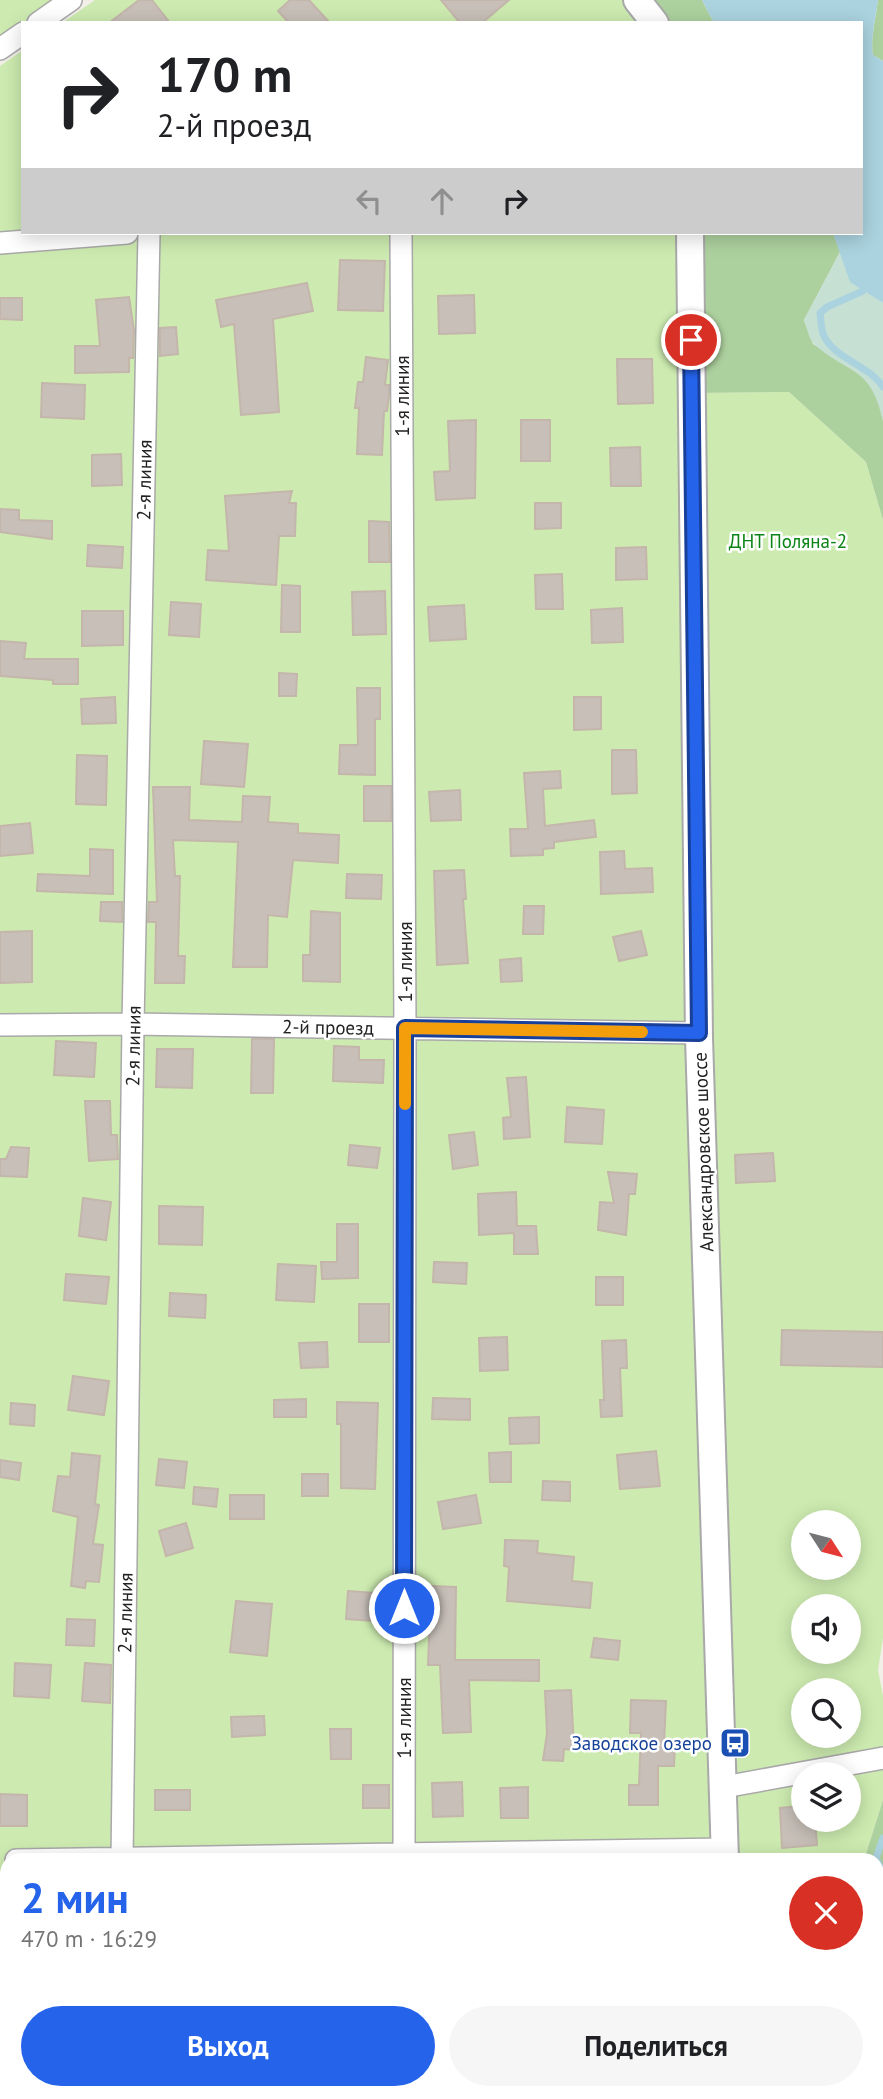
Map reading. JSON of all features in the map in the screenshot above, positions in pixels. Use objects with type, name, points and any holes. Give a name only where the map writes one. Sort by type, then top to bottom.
[{"type":"street","points":[[41,21],[71,0]]},
{"type":"street","points":[[638,0],[654,21]]},
{"type":"street","points":[[0,49],[21,34]]},
{"type":"street","points":[[0,243],[102,235]]},
{"type":"street","name":"2-я линия","points":[[122,1853],[133,1024],[149,235]]},
{"type":"street","name":"1-я линия","points":[[401,235],[405,1028],[404,1853]]},
{"type":"street","name":"Александровское шоссе","points":[[690,235],[699,1033],[725,1853]]},
{"type":"street","name":"2-й проезд","points":[[0,1026],[133,1024],[699,1033]]},
{"type":"street","points":[[724,1787],[883,1758]]},
{"type":"green space","points":[[0,0],[75,0],[46,21],[21,21],[21,26],[0,52]]},
{"type":"green space","points":[[95,0],[637,0],[653,21],[65,21]]},
{"type":"green space","points":[[637,0],[702,0],[713,21],[653,21]]},
{"type":"green space","points":[[878,0],[883,0],[883,61],[873,55],[872,49]]},
{"type":"green space","name":"ДНТ Поляна-2","points":[[21,51],[21,235],[690,235],[692,393],[789,392],[866,462],[883,520],[883,1638],[878,1670],[883,1696],[883,1800],[866,1853],[740,1853],[726,1845],[725,1853],[0,1853],[0,66]]},
{"type":"green space","points":[[690,235],[834,235],[840,252],[804,320],[813,344],[861,373],[878,398],[883,421],[883,520],[866,462],[789,392],[692,393]]},
{"type":"green space","points":[[840,252],[851,282],[883,303],[883,421],[878,403],[866,381],[815,345],[804,320]]},
{"type":"green space","points":[[883,1800],[883,1853],[866,1853]]},
{"type":"water","points":[[702,0],[878,0],[872,49],[873,55],[883,61],[883,303],[850,282],[834,235],[863,235],[863,21],[713,21]]},
{"type":"building","points":[[139,0],[152,0],[168,21],[112,21]]},
{"type":"building","points":[[290,0],[309,0],[328,21],[287,21],[278,11]]},
{"type":"building","points":[[441,0],[509,0],[484,21],[458,21]]},
{"type":"building","points":[[340,260],[385,261],[383,311],[338,310]]},
{"type":"building","points":[[307,283],[313,311],[273,319],[279,412],[241,415],[234,324],[221,327],[216,300]]},
{"type":"building","points":[[474,295],[475,333],[439,334],[438,296]]},
{"type":"building","points":[[129,297],[134,330],[133,358],[129,358],[129,372],[75,373],[75,346],[100,346],[96,300]]},
{"type":"building","points":[[0,298],[22,298],[22,320],[0,319]]},
{"type":"building","points":[[176,327],[178,354],[160,356],[160,328]]},
{"type":"building","points":[[366,357],[388,360],[385,385],[389,385],[389,395],[387,411],[384,411],[382,455],[357,454],[359,408],[355,408],[358,382],[363,382]]},
{"type":"building","points":[[617,359],[652,359],[653,403],[618,404]]},
{"type":"building","points":[[42,383],[85,385],[84,419],[41,417]]},
{"type":"building","points":[[476,420],[475,498],[436,500],[434,472],[450,471],[448,421]]},
{"type":"building","points":[[521,420],[550,420],[550,461],[521,461]]},
{"type":"building","points":[[640,447],[641,486],[611,486],[610,448]]},
{"type":"building","points":[[121,454],[122,485],[92,486],[92,455]]},
{"type":"building","points":[[292,491],[289,503],[296,503],[295,536],[279,536],[276,585],[206,580],[208,550],[229,551],[225,496]]},
{"type":"building","points":[[535,503],[561,503],[561,528],[535,529]]},
{"type":"building","points":[[0,509],[19,510],[19,520],[52,521],[52,539],[0,532]]},
{"type":"building","points":[[369,521],[389,522],[390,562],[369,562]]},
{"type":"building","points":[[88,545],[123,547],[122,568],[87,566]]},
{"type":"building","points":[[646,547],[647,579],[616,580],[616,548]]},
{"type":"building","points":[[562,574],[563,609],[536,609],[535,575]]},
{"type":"building","points":[[282,585],[300,586],[300,632],[281,632]]},
{"type":"building","points":[[385,591],[386,634],[353,635],[352,592]]},
{"type":"building","points":[[171,602],[201,604],[199,637],[169,635]]},
{"type":"building","points":[[464,605],[466,639],[430,641],[428,607]]},
{"type":"building","points":[[622,608],[623,642],[592,643],[591,610]]},
{"type":"building","points":[[82,611],[123,611],[123,645],[82,646]]},
{"type":"building","points":[[0,641],[26,643],[24,659],[78,659],[78,684],[53,684],[53,680],[0,676]]},
{"type":"building","points":[[279,673],[297,674],[296,696],[279,696]]},
{"type":"building","points":[[357,688],[380,688],[380,719],[375,719],[375,775],[339,774],[340,745],[358,745]]},
{"type":"building","points":[[115,697],[116,723],[82,724],[81,699]]},
{"type":"building","points":[[574,697],[601,697],[601,729],[574,730]]},
{"type":"building","points":[[204,741],[248,744],[244,787],[201,784]]},
{"type":"building","points":[[612,750],[636,750],[637,793],[612,794]]},
{"type":"building","points":[[77,755],[107,756],[106,805],[76,804]]},
{"type":"building","points":[[560,771],[561,788],[543,789],[545,826],[594,820],[596,837],[554,842],[554,848],[543,849],[543,855],[511,856],[510,829],[528,829],[524,773]]},
{"type":"building","points":[[364,786],[391,786],[391,821],[364,821]]},
{"type":"building","points":[[153,787],[190,787],[189,820],[242,822],[243,796],[270,797],[268,822],[298,824],[298,833],[339,835],[338,863],[293,860],[287,917],[268,915],[267,967],[233,967],[238,842],[173,840],[175,876],[180,876],[178,956],[185,956],[184,983],[155,983],[156,922],[148,922],[149,902],[157,902]]},
{"type":"building","points":[[460,790],[461,820],[431,821],[429,792]]},
{"type":"building","points":[[30,823],[33,853],[0,856],[0,826]]},
{"type":"building","points":[[90,849],[113,850],[113,894],[37,891],[38,874],[90,876]]},
{"type":"building","points":[[624,851],[625,869],[652,868],[653,892],[601,894],[600,852]]},
{"type":"building","points":[[464,870],[466,899],[463,899],[468,963],[437,965],[434,871]]},
{"type":"building","points":[[347,874],[382,875],[381,899],[346,898]]},
{"type":"building","points":[[101,902],[122,902],[122,922],[100,921]]},
{"type":"building","points":[[524,906],[544,906],[543,934],[523,934]]},
{"type":"building","points":[[311,911],[340,913],[340,982],[303,981],[303,955],[310,955]]},
{"type":"building","points":[[32,931],[32,982],[0,983],[0,932]]},
{"type":"building","points":[[641,931],[647,955],[619,961],[613,937]]},
{"type":"building","points":[[521,958],[522,981],[501,982],[500,960]]},
{"type":"building","points":[[252,1039],[274,1039],[273,1093],[251,1093]]},
{"type":"building","points":[[56,1041],[96,1043],[94,1077],[54,1075]]},
{"type":"building","points":[[334,1046],[359,1047],[359,1060],[384,1060],[383,1083],[333,1081]]},
{"type":"building","points":[[157,1049],[193,1049],[192,1088],[156,1087]]},
{"type":"building","points":[[526,1077],[530,1137],[504,1139],[503,1118],[511,1117],[507,1078]]},
{"type":"building","points":[[85,1101],[110,1101],[111,1135],[117,1135],[118,1159],[89,1161]]},
{"type":"building","points":[[567,1107],[604,1110],[602,1144],[565,1142]]},
{"type":"building","points":[[474,1132],[478,1165],[453,1169],[449,1135]]},
{"type":"building","points":[[350,1145],[380,1148],[377,1168],[348,1165]]},
{"type":"building","points":[[11,1147],[29,1148],[27,1177],[0,1176],[0,1159],[6,1159]]},
{"type":"building","points":[[773,1153],[775,1181],[736,1183],[735,1155]]},
{"type":"building","points":[[608,1172],[637,1174],[635,1194],[629,1194],[626,1235],[598,1230],[600,1202],[614,1203]]},
{"type":"building","points":[[516,1192],[517,1226],[536,1226],[538,1254],[514,1254],[514,1233],[479,1235],[478,1194]]},
{"type":"building","points":[[83,1198],[111,1202],[106,1240],[79,1236]]},
{"type":"building","points":[[159,1206],[203,1207],[202,1245],[159,1244]]},
{"type":"building","points":[[337,1224],[358,1224],[358,1278],[322,1279],[321,1262],[337,1262]]},
{"type":"building","points":[[434,1262],[467,1263],[466,1284],[433,1282]]},
{"type":"building","points":[[278,1264],[316,1266],[314,1302],[276,1300]]},
{"type":"building","points":[[66,1274],[109,1277],[106,1304],[64,1300]]},
{"type":"building","points":[[596,1277],[623,1277],[623,1305],[596,1305]]},
{"type":"building","points":[[170,1293],[206,1295],[205,1318],[169,1316]]},
{"type":"building","points":[[359,1304],[389,1304],[389,1342],[359,1342]]},
{"type":"building","points":[[782,1330],[883,1332],[883,1367],[781,1365]]},
{"type":"building","points":[[507,1337],[508,1370],[480,1371],[479,1338]]},
{"type":"building","points":[[626,1340],[627,1368],[620,1368],[622,1416],[601,1417],[600,1400],[604,1400],[602,1341]]},
{"type":"building","points":[[327,1342],[328,1367],[301,1368],[299,1343]]},
{"type":"building","points":[[73,1376],[109,1381],[104,1415],[68,1410]]},
{"type":"building","points":[[433,1398],[470,1399],[470,1420],[432,1419]]},
{"type":"building","points":[[306,1399],[306,1417],[274,1417],[274,1400]]},
{"type":"building","points":[[337,1402],[378,1403],[375,1489],[341,1488],[341,1424],[337,1424]]},
{"type":"building","points":[[11,1403],[35,1405],[34,1426],[10,1424]]},
{"type":"building","points":[[539,1417],[539,1443],[510,1444],[509,1418]]},
{"type":"building","points":[[656,1451],[660,1486],[620,1489],[617,1455]]},
{"type":"building","points":[[511,1452],[511,1482],[490,1482],[489,1453]]},
{"type":"building","points":[[72,1453],[100,1456],[95,1504],[99,1505],[93,1544],[103,1545],[99,1582],[86,1581],[85,1588],[71,1586],[78,1517],[53,1511],[58,1476],[70,1477]]},
{"type":"building","points":[[159,1459],[187,1462],[184,1488],[156,1485]]},
{"type":"building","points":[[0,1460],[21,1463],[19,1480],[0,1477]]},
{"type":"building","points":[[302,1474],[328,1474],[328,1496],[302,1496]]},
{"type":"building","points":[[543,1481],[570,1482],[570,1501],[542,1500]]},
{"type":"building","points":[[194,1487],[218,1489],[216,1507],[193,1504]]},
{"type":"building","points":[[230,1495],[264,1495],[264,1519],[230,1519]]},
{"type":"building","points":[[476,1495],[481,1523],[443,1529],[438,1502]]},
{"type":"building","points":[[186,1523],[193,1548],[166,1556],[159,1531]]},
{"type":"building","points":[[505,1540],[538,1541],[537,1553],[574,1557],[572,1581],[592,1583],[590,1608],[507,1601],[509,1567],[504,1566]]},
{"type":"building","points":[[431,1586],[456,1587],[455,1660],[539,1660],[539,1681],[469,1680],[471,1732],[443,1733],[440,1665],[428,1665]]},
{"type":"building","points":[[348,1591],[374,1593],[373,1621],[346,1619]]},
{"type":"building","points":[[236,1601],[272,1604],[267,1656],[230,1652]]},
{"type":"building","points":[[67,1619],[95,1620],[94,1646],[66,1645]]},
{"type":"building","points":[[594,1638],[620,1641],[618,1660],[591,1657]]},
{"type":"building","points":[[15,1663],[51,1665],[49,1698],[14,1696]]},
{"type":"building","points":[[85,1663],[111,1665],[110,1703],[82,1701]]},
{"type":"building","points":[[571,1690],[574,1750],[564,1749],[563,1761],[543,1760],[547,1734],[545,1691]]},
{"type":"building","points":[[631,1700],[666,1701],[664,1744],[675,1744],[674,1766],[658,1766],[658,1805],[629,1805],[629,1785],[639,1785],[641,1733],[630,1733]]},
{"type":"building","points":[[264,1716],[265,1735],[232,1737],[231,1717]]},
{"type":"building","points":[[330,1729],[351,1729],[351,1759],[331,1759]]},
{"type":"building","points":[[462,1782],[463,1816],[433,1817],[432,1783]]},
{"type":"building","points":[[363,1785],[389,1785],[389,1808],[363,1808]]},
{"type":"building","points":[[528,1787],[528,1818],[501,1818],[500,1788]]},
{"type":"building","points":[[155,1790],[190,1790],[190,1810],[155,1810]]},
{"type":"building","points":[[0,1794],[27,1795],[27,1826],[0,1826]]},
{"type":"building","points":[[791,1807],[791,1832],[816,1832],[817,1845],[782,1848],[780,1808]]},
{"type":"waterway","points":[[862,282],[863,291],[827,307],[820,313],[822,331],[836,351],[877,379],[883,387]]},
{"type":"waterway","points":[[878,1853],[883,1838]]},
{"type":"slow traffic","points":[[405,1104],[405,1028],[642,1032]]},
{"type":"place","name":"Заводское озеро","points":[[735,1743]]},
{"type":"route","points":[[404,1608],[405,1028],[699,1033],[691,340]]}]
